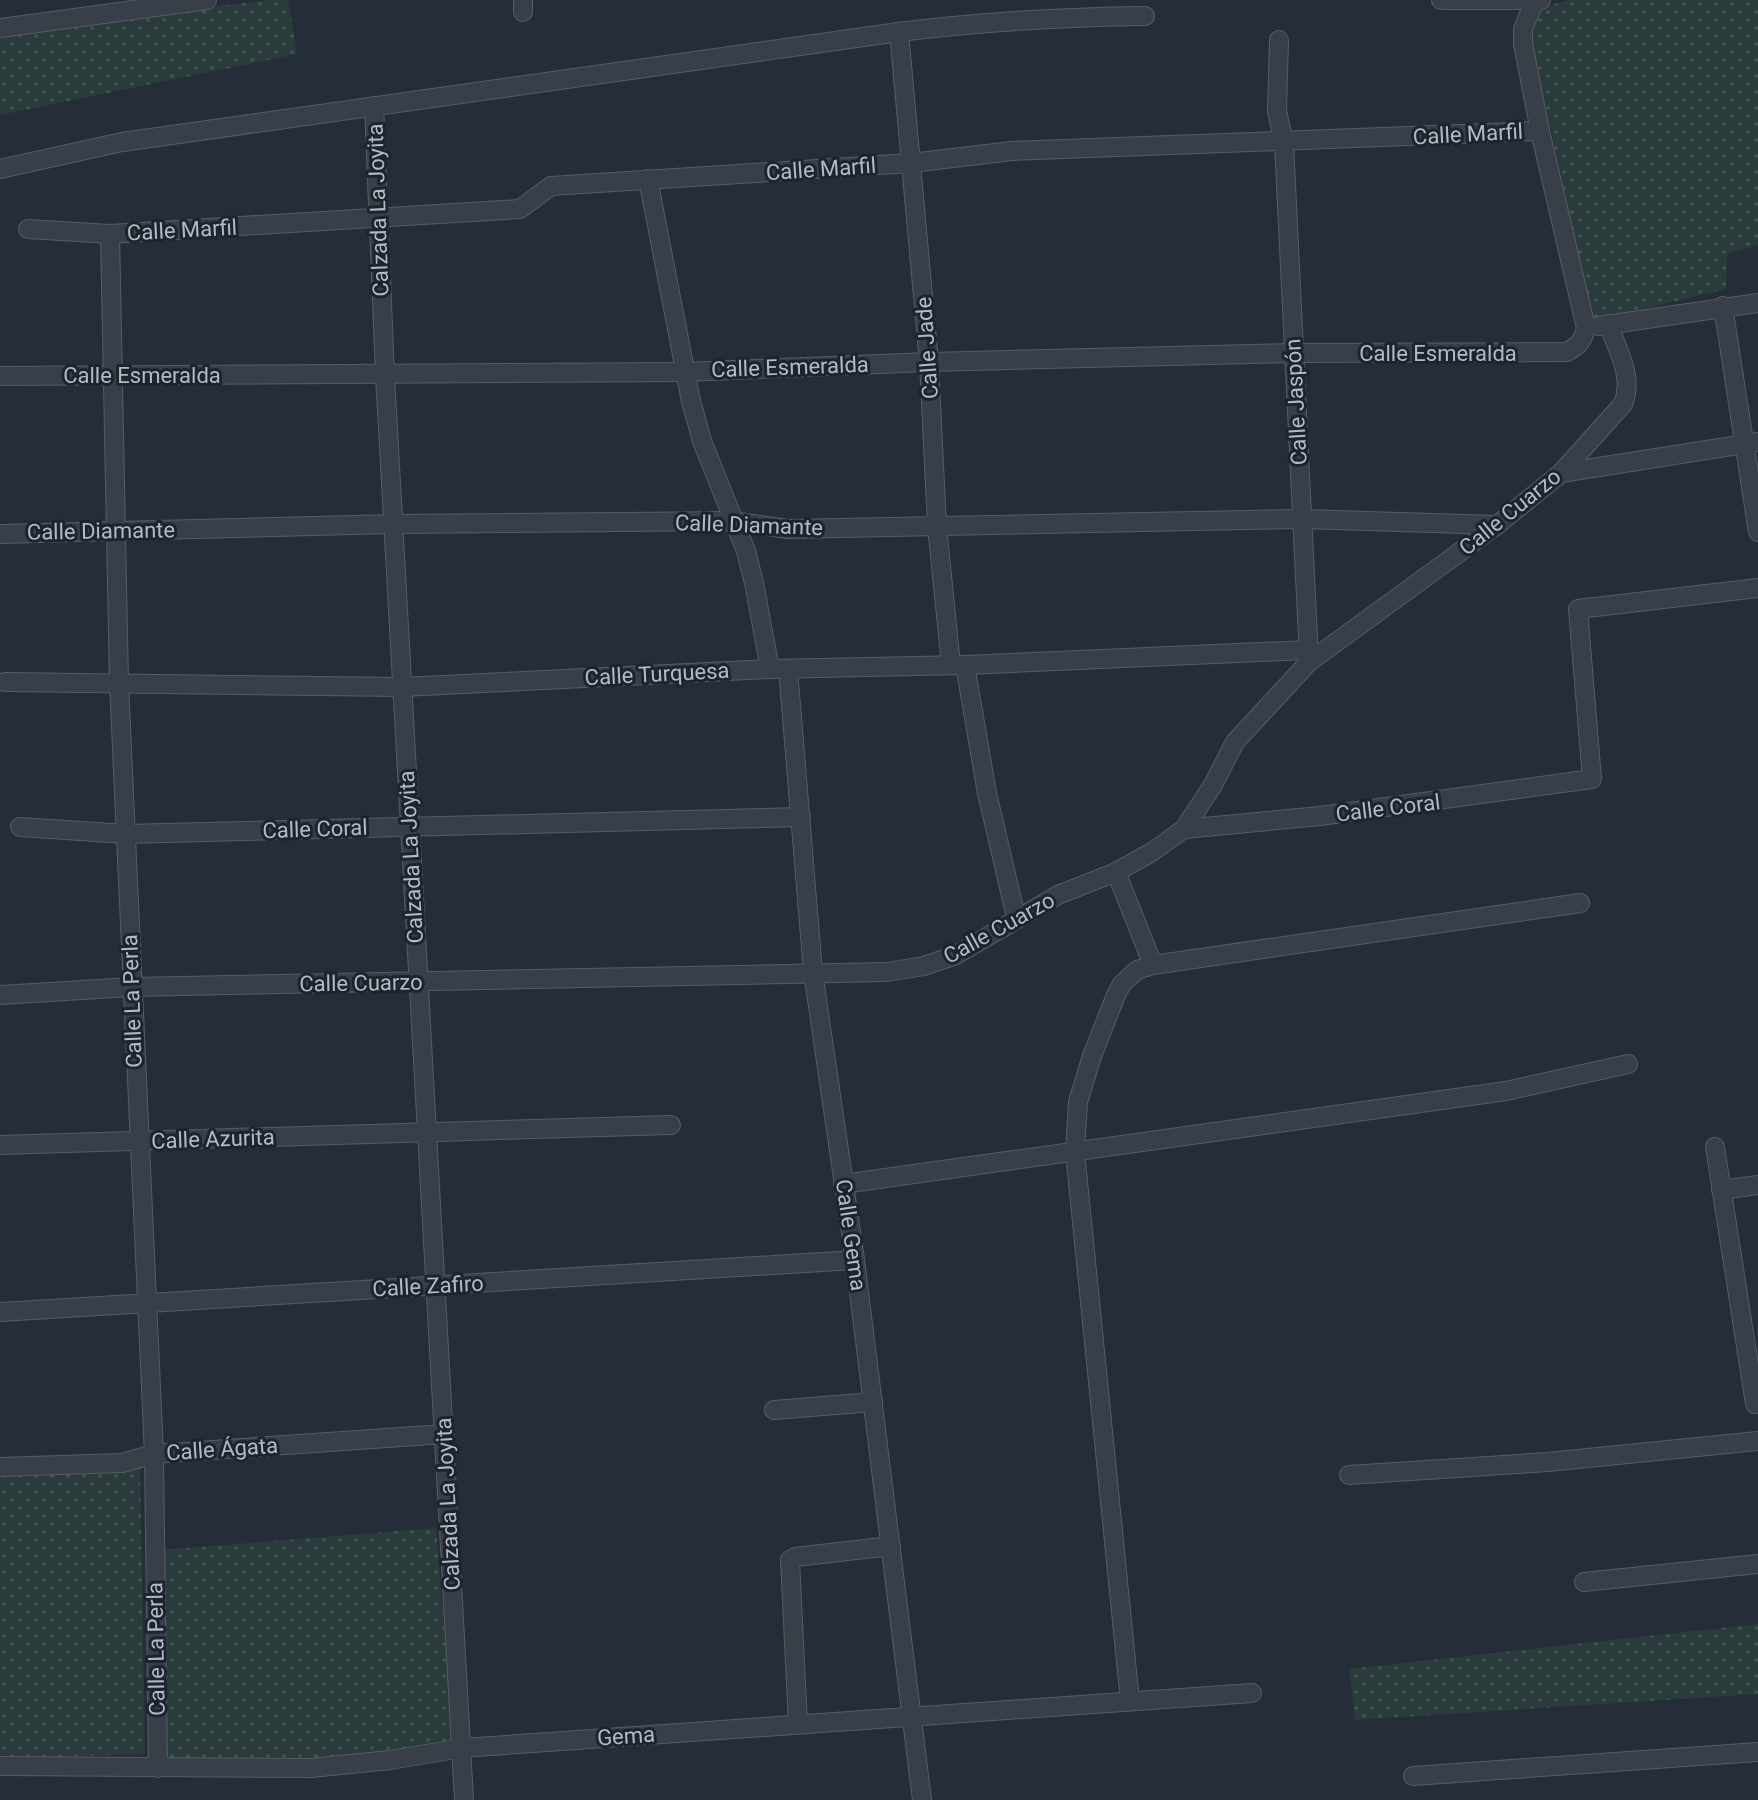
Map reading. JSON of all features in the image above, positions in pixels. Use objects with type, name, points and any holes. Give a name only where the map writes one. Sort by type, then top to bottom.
[{"type":"street","points":[[0,28],[95,8],[207,0]]},
{"type":"street","points":[[1441,0],[1537,1],[1523,29],[1523,44],[1586,328],[1758,303]]},
{"type":"street","points":[[0,169],[122,142],[1071,8],[1145,16]]},
{"type":"street","name":"Calle Jade","points":[[899,32],[929,362],[937,526],[958,665],[1016,917]]},
{"type":"street","name":"Calle Jaspón","points":[[1279,40],[1277,111],[1284,143],[1309,656]]},
{"type":"street","name":"Calzada La Joyita","points":[[374,106],[425,1134],[445,1434],[464,1800]]},
{"type":"street","name":"Calle Marfil","points":[[28,229],[110,234],[520,209],[551,186],[911,163],[1012,151],[1540,131]]},
{"type":"street","name":"Calle Gema","points":[[648,179],[685,372],[702,441],[746,551],[779,669],[801,817],[813,972],[855,1260],[922,1800]]},
{"type":"street","name":"Calle La Perla","points":[[110,234],[119,683],[154,1454],[158,1768]]},
{"type":"street","points":[[1723,306],[1751,443],[1758,532]]},
{"type":"street","name":"Calle Cuarzo","points":[[0,995],[131,987],[887,972],[924,966],[967,949],[990,937],[1016,917],[1058,895],[1116,872],[1184,829],[1213,785],[1235,742],[1309,656],[1497,525],[1561,473],[1623,404],[1629,390],[1622,360],[1608,324]]},
{"type":"street","name":"Calle Esmeralda","points":[[0,376],[685,372],[1294,353],[1567,352],[1578,346],[1586,328]]},
{"type":"street","points":[[1561,473],[1751,443]]},
{"type":"street","name":"Calle Diamante","points":[[0,534],[393,524],[732,521],[788,529],[1302,519],[1497,525]]},
{"type":"street","name":"Calle Coral","points":[[1184,829],[1320,816],[1592,779],[1578,609],[1758,588]]},
{"type":"street","name":"Calle Turquesa","points":[[5,682],[402,687],[779,669],[1309,656]]},
{"type":"street","name":"Calle Coral","points":[[20,827],[126,834],[801,817]]},
{"type":"street","points":[[1116,872],[1153,965]]},
{"type":"street","points":[[1130,1701],[1075,1152],[1078,1102],[1092,1056],[1122,984],[1137,970],[1153,965],[1580,903]]},
{"type":"street","points":[[843,1184],[1506,1091],[1628,1064]]},
{"type":"street","name":"Calle Azurita","points":[[0,1145],[671,1125]]},
{"type":"street","points":[[1715,1147],[1721,1190],[1750,1317],[1755,1404]]},
{"type":"street","points":[[1721,1190],[1758,1185]]},
{"type":"street","name":"Calle Zafiro","points":[[0,1312],[855,1260]]},
{"type":"street","points":[[774,1410],[873,1402]]},
{"type":"street","name":"Calle Ágata","points":[[0,1467],[122,1463],[154,1454],[445,1434]]},
{"type":"street","points":[[1349,1475],[1548,1462],[1758,1441]]},
{"type":"street","points":[[798,1724],[790,1560],[891,1546]]},
{"type":"street","points":[[1584,1582],[1758,1564]]},
{"type":"street","name":"Gema","points":[[0,1766],[311,1768],[390,1760],[462,1748],[1252,1693]]},
{"type":"street","points":[[1413,1776],[1758,1752]]},
{"type":"shaded area","points":[[288,0],[297,54],[0,115],[0,32]]},
{"type":"shaded area","points":[[1569,0],[1758,0],[1758,245],[1727,254],[1726,289],[1593,321],[1530,35],[1541,8]]},
{"type":"shaded area","points":[[140,1467],[145,1754],[0,1759],[0,1473]]},
{"type":"shaded area","points":[[436,1528],[454,1742],[308,1762],[165,1761],[161,1550]]},
{"type":"shaded area","points":[[1758,1624],[1758,1694],[1355,1720],[1349,1669]]}]
